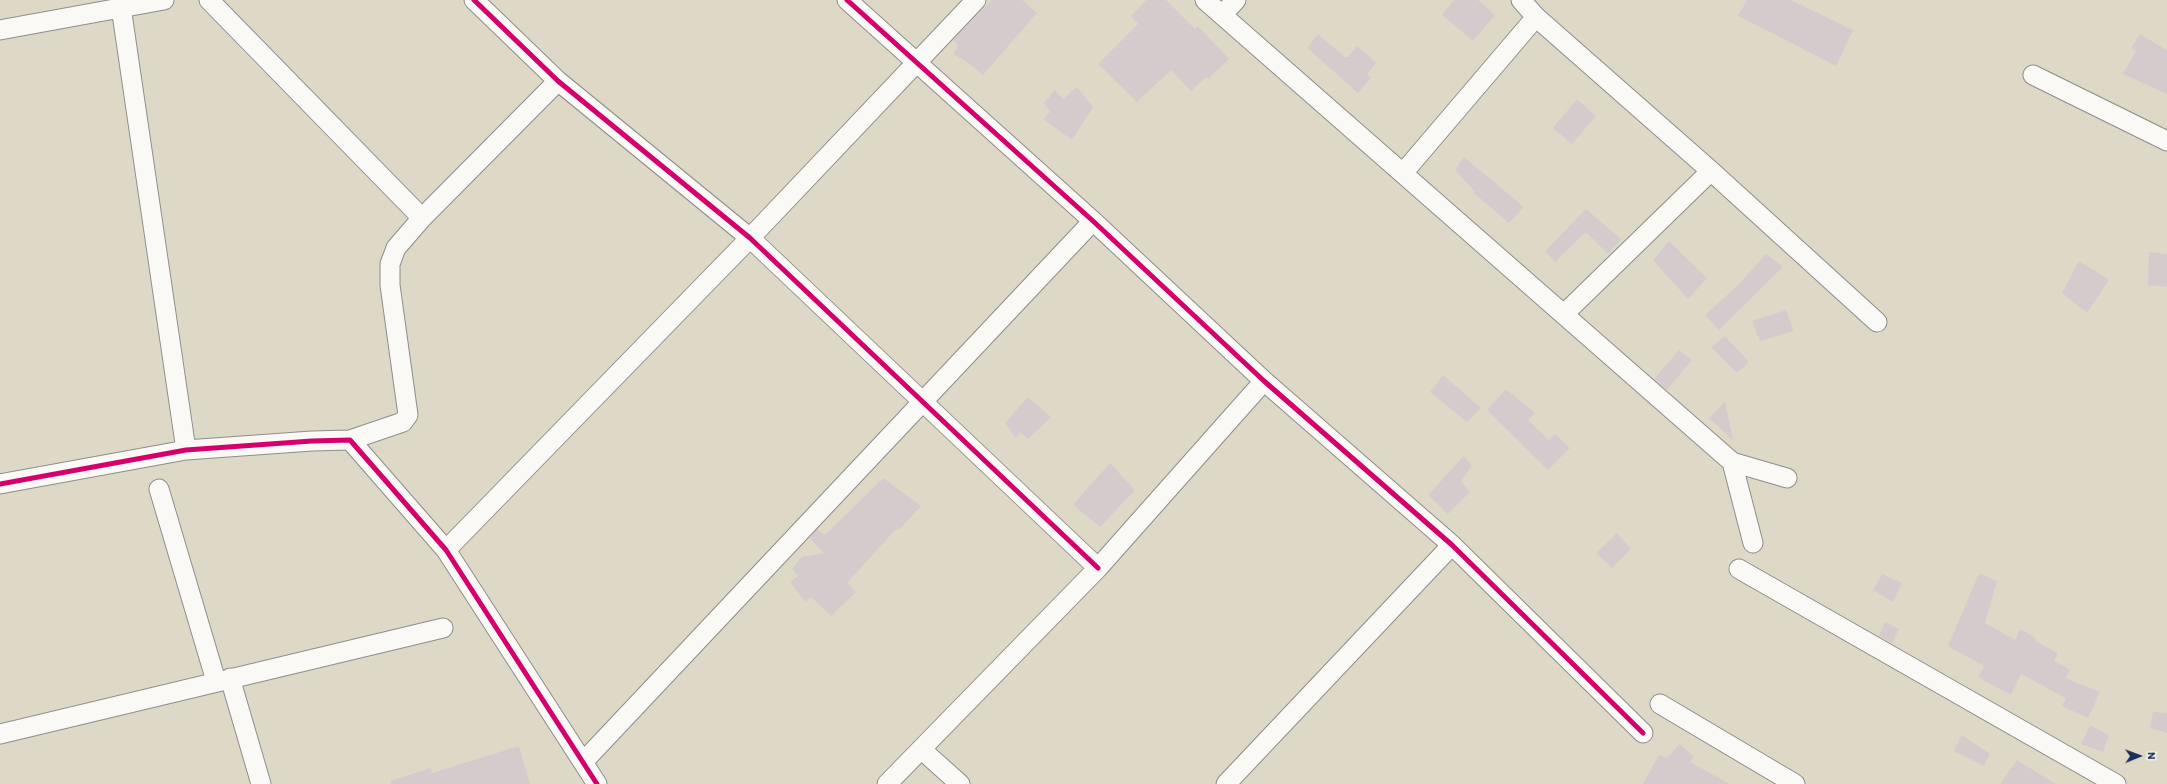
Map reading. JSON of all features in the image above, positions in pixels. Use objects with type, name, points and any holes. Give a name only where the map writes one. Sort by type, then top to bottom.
[{"type":"street","points":[[0,30],[120,3],[164,0]]},
{"type":"street","points":[[209,0],[422,218]]},
{"type":"street","points":[[474,0],[558,81],[750,238],[924,401],[1098,568]]},
{"type":"street","points":[[847,0],[1093,221],[1264,381],[1452,545],[1643,733]]},
{"type":"street","points":[[446,550],[750,238],[976,0]]},
{"type":"street","points":[[1205,0],[1732,462],[1787,478]]},
{"type":"street","points":[[1222,15],[1236,0]]},
{"type":"street","points":[[1520,0],[1536,17],[1711,171],[1877,322]]},
{"type":"street","points":[[120,3],[186,450]]},
{"type":"street","points":[[1403,173],[1536,17]]},
{"type":"street","points":[[2034,75],[2167,141]]},
{"type":"street","points":[[0,484],[186,450],[312,440],[350,440],[403,422],[408,415],[390,285],[390,264],[396,248],[422,218],[558,81]]},
{"type":"street","points":[[1564,314],[1711,171]]},
{"type":"street","points":[[584,761],[1093,221]]},
{"type":"street","points":[[886,784],[1098,568],[1264,381]]},
{"type":"street","points":[[350,440],[446,550],[584,761],[597,784]]},
{"type":"street","points":[[1732,462],[1753,543]]},
{"type":"street","points":[[159,489],[223,680],[261,784]]},
{"type":"street","points":[[1226,784],[1452,545]]},
{"type":"street","points":[[1739,569],[2116,784]]},
{"type":"street","points":[[0,734],[443,628]]},
{"type":"street","points":[[1660,704],[1795,784]]},
{"type":"street","points":[[921,749],[960,784]]},
{"type":"building","points":[[992,0],[1022,0],[1037,13],[983,75],[970,64],[953,54],[958,46],[953,40]]},
{"type":"building","points":[[1146,0],[1166,0],[1195,29],[1198,26],[1229,59],[1208,79],[1206,77],[1191,91],[1171,70],[1137,102],[1098,64],[1138,24],[1131,16]]},
{"type":"building","points":[[1454,0],[1478,0],[1495,15],[1473,41],[1442,15]]},
{"type":"building","points":[[1747,0],[1791,0],[1853,30],[1836,66],[1738,16]]},
{"type":"building","points":[[1318,34],[1345,57],[1348,57],[1357,46],[1376,63],[1367,74],[1371,78],[1358,93],[1307,48]]},
{"type":"building","points":[[2140,34],[2167,50],[2167,94],[2123,74],[2136,51],[2131,48]]},
{"type":"building","points":[[1077,87],[1093,107],[1072,140],[1043,119],[1050,112],[1044,103],[1055,90],[1063,99]]},
{"type":"building","points":[[1577,99],[1596,116],[1572,144],[1553,128]]},
{"type":"building","points":[[1464,157],[1524,207],[1509,223],[1474,193],[1475,192],[1455,170]]},
{"type":"building","points":[[1586,209],[1621,239],[1608,254],[1586,232],[1555,262],[1545,251]]},
{"type":"building","points":[[1669,241],[1707,278],[1688,299],[1653,260]]},
{"type":"building","points":[[2149,252],[2167,254],[2167,287],[2148,285]]},
{"type":"building","points":[[1766,254],[1783,267],[1719,330],[1705,315],[1738,285]]},
{"type":"building","points":[[2079,261],[2109,280],[2087,313],[2062,293]]},
{"type":"building","points":[[1786,310],[1794,331],[1760,341],[1752,321]]},
{"type":"building","points":[[1725,336],[1749,362],[1737,373],[1711,347]]},
{"type":"building","points":[[1679,350],[1692,360],[1667,390],[1654,379]]},
{"type":"building","points":[[1443,375],[1481,408],[1467,422],[1430,392]]},
{"type":"building","points":[[1506,389],[1535,413],[1528,420],[1549,440],[1555,434],[1570,448],[1548,470],[1487,410]]},
{"type":"building","points":[[1028,397],[1051,417],[1028,439],[1020,432],[1016,438],[1005,423]]},
{"type":"building","points":[[1725,402],[1733,440],[1709,418]]},
{"type":"building","points":[[1464,456],[1472,466],[1461,481],[1470,492],[1448,514],[1428,495]]},
{"type":"building","points":[[1110,463],[1135,490],[1100,527],[1073,505]]},
{"type":"building","points":[[883,478],[921,506],[899,530],[897,528],[847,583],[856,592],[831,616],[811,597],[805,602],[790,582],[798,576],[792,569],[802,557],[824,553],[809,538],[817,529],[825,535]]},
{"type":"building","points":[[1617,533],[1631,549],[1612,568],[1596,553]]},
{"type":"building","points":[[1979,573],[1997,581],[1985,623],[2015,640],[2020,629],[2036,638],[2035,641],[2058,653],[2054,661],[2070,670],[2065,678],[2100,692],[2088,718],[2062,706],[2066,698],[2021,674],[2011,695],[1978,677],[1984,666],[1948,646]]},
{"type":"building","points":[[1882,574],[1902,583],[1893,602],[1873,590]]},
{"type":"building","points":[[1885,622],[1899,629],[1892,643],[1879,636]]},
{"type":"building","points":[[2153,712],[2167,713],[2167,733],[2150,728]]},
{"type":"building","points":[[2090,725],[2109,735],[2103,752],[2081,744]]},
{"type":"building","points":[[1962,735],[1990,754],[1984,766],[1954,751]]},
{"type":"building","points":[[1680,744],[1694,757],[1690,762],[1730,784],[1643,784],[1659,755],[1667,758]]},
{"type":"building","points":[[519,746],[530,784],[391,784],[390,781],[431,768],[432,773]]},
{"type":"building","points":[[2017,760],[2056,784],[2000,784]]},
{"type":"cycle path","points":[[474,0],[558,81],[750,238],[1098,568]]},
{"type":"cycle path","points":[[847,0],[1093,221],[1264,381],[1452,545],[1643,733]]},
{"type":"cycle path","points":[[0,484],[186,450],[312,441],[350,440],[446,550],[597,784]]}]
